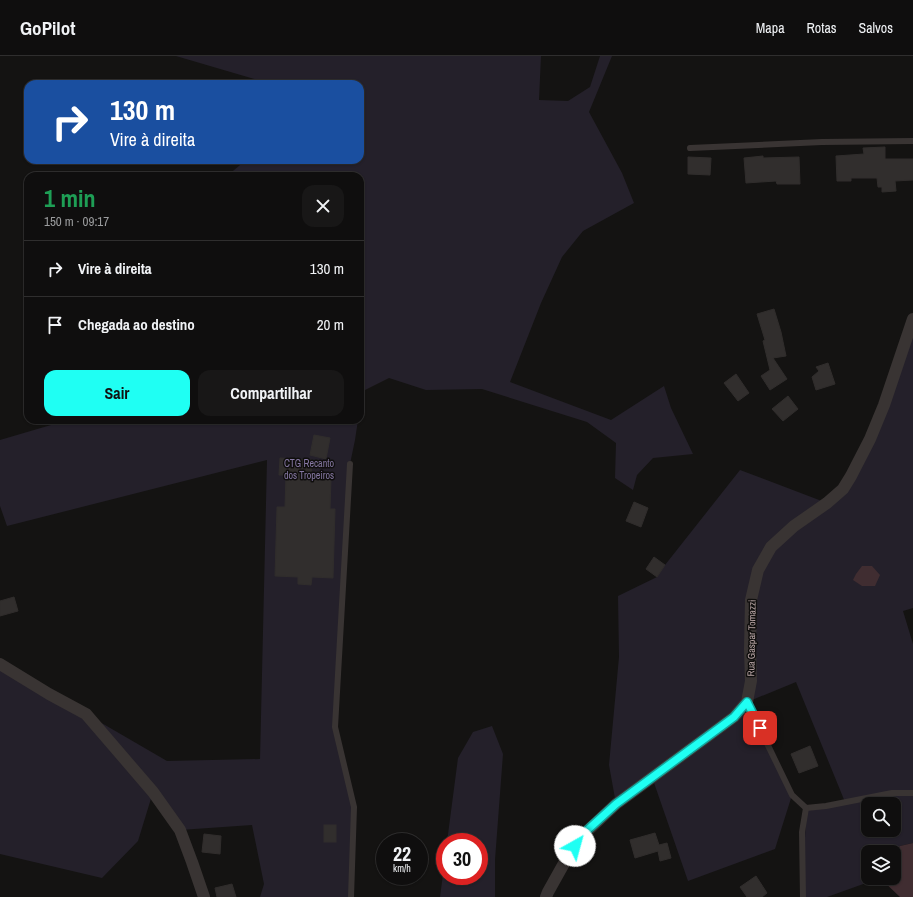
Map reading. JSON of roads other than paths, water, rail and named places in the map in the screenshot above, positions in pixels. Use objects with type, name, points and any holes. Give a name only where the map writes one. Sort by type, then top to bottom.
[{"type":"street","name":"Rua Gaspar Tomazzi","points":[[747,702],[751,681],[751,600],[758,570],[771,547],[794,526],[827,503],[842,489],[851,476],[870,439],[884,405],[913,319]]},
{"type":"street","points":[[0,664],[49,694],[86,714],[153,792],[180,830],[204,897]]},
{"type":"street","points":[[546,897],[567,858],[583,834],[616,804],[734,717],[747,702]]},
{"type":"lane","points":[[690,148],[822,142],[913,141]]},
{"type":"lane","points":[[350,464],[335,727],[354,807],[351,897]]},
{"type":"lane","points":[[747,702],[792,795],[806,808],[826,806],[892,793],[913,793]]},
{"type":"lane","points":[[802,897],[802,832],[806,808]]},
{"type":"park label","name":"CTG Recanto dos Tropeiros","points":[[309,468]]}]
